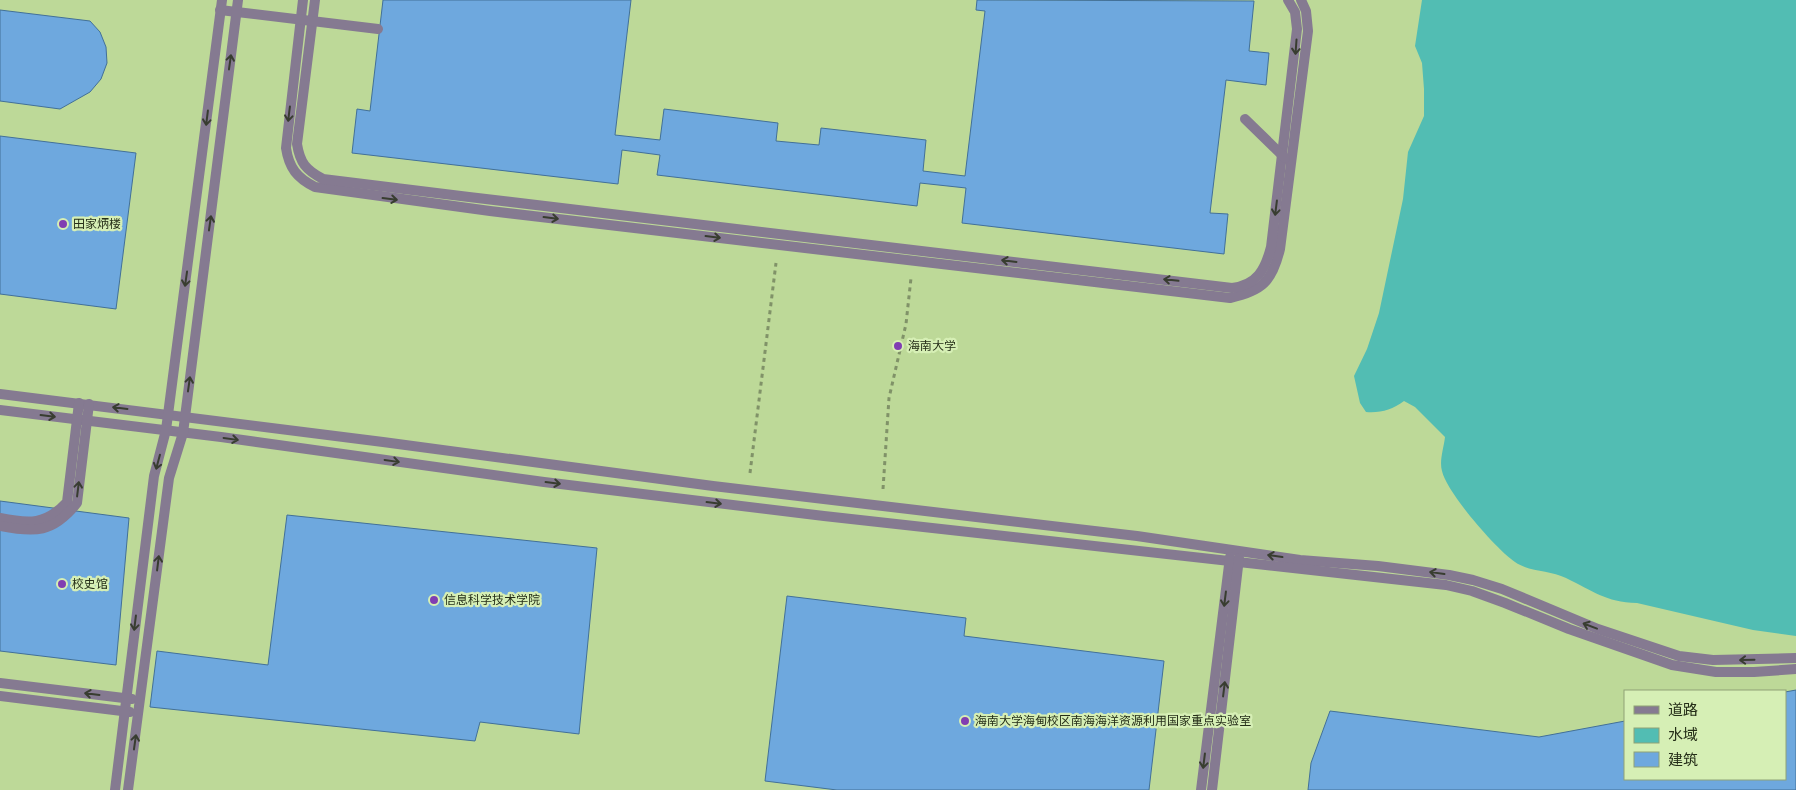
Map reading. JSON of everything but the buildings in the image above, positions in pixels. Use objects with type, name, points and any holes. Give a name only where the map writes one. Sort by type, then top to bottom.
[{"type":"street","points":[[128,790],[169,478],[183,432],[238,0]]},
{"type":"street","points":[[303,0],[286,148],[290,163],[298,177],[314,188],[490,211],[1230,298],[1258,289],[1267,281],[1274,271],[1280,249],[1308,31],[1306,11],[1301,0]]},
{"type":"street","points":[[315,0],[297,144],[302,162],[309,172],[323,179],[1232,288],[1243,286],[1260,273],[1267,262],[1271,247],[1298,29],[1295,12],[1288,0]]},
{"type":"street","points":[[115,790],[154,476],[166,430],[221,5],[237,13],[378,29]]},
{"type":"street","points":[[1245,119],[1292,164]]},
{"type":"street","points":[[0,394],[185,416],[747,491],[1137,536],[1234,557],[1404,568],[1473,580],[1502,589],[1598,629],[1679,656],[1712,660],[1796,658]]},
{"type":"street","points":[[0,518],[17,522],[47,519],[58,512],[67,502],[84,404]]},
{"type":"street","points":[[0,410],[183,432],[564,484],[824,516],[1234,557],[1455,587],[1505,603],[1568,630],[1684,668],[1716,672],[1796,669]]},
{"type":"street","points":[[0,526],[38,530],[55,525],[77,503],[82,420]]},
{"type":"street","points":[[1201,790],[1234,557]]},
{"type":"street","points":[[1212,790],[1234,557]]},
{"type":"street","points":[[0,683],[140,700]]},
{"type":"street","points":[[0,696],[138,713]]},
{"type":"path","points":[[747,491],[778,245]]},
{"type":"path","points":[[883,507],[887,410],[909,308],[913,260]]},
{"type":"shaded area","name":"海南大学","points":[[0,0],[1796,0],[1796,790],[0,790]]},
{"type":"water","points":[[1422,0],[1796,0],[1796,636],[1753,630],[1608,598],[1560,575],[1533,569],[1515,562],[1473,520],[1446,481],[1441,467],[1445,437],[1415,407],[1404,401],[1391,409],[1377,412],[1366,412],[1360,403],[1354,376],[1367,349],[1379,313],[1403,199],[1408,152],[1424,116],[1422,63],[1415,46]]},
{"type":"place","name":"田家炳楼","points":[[63,224]]},
{"type":"place","name":"海南大学","points":[[898,346]]},
{"type":"place","name":"校史馆","points":[[62,584]]},
{"type":"place","name":"信息科学技术学院","points":[[434,600]]},
{"type":"place","name":"海南大学海甸校区南海海洋资源利用国家重点实验室","points":[[965,721]]}]
